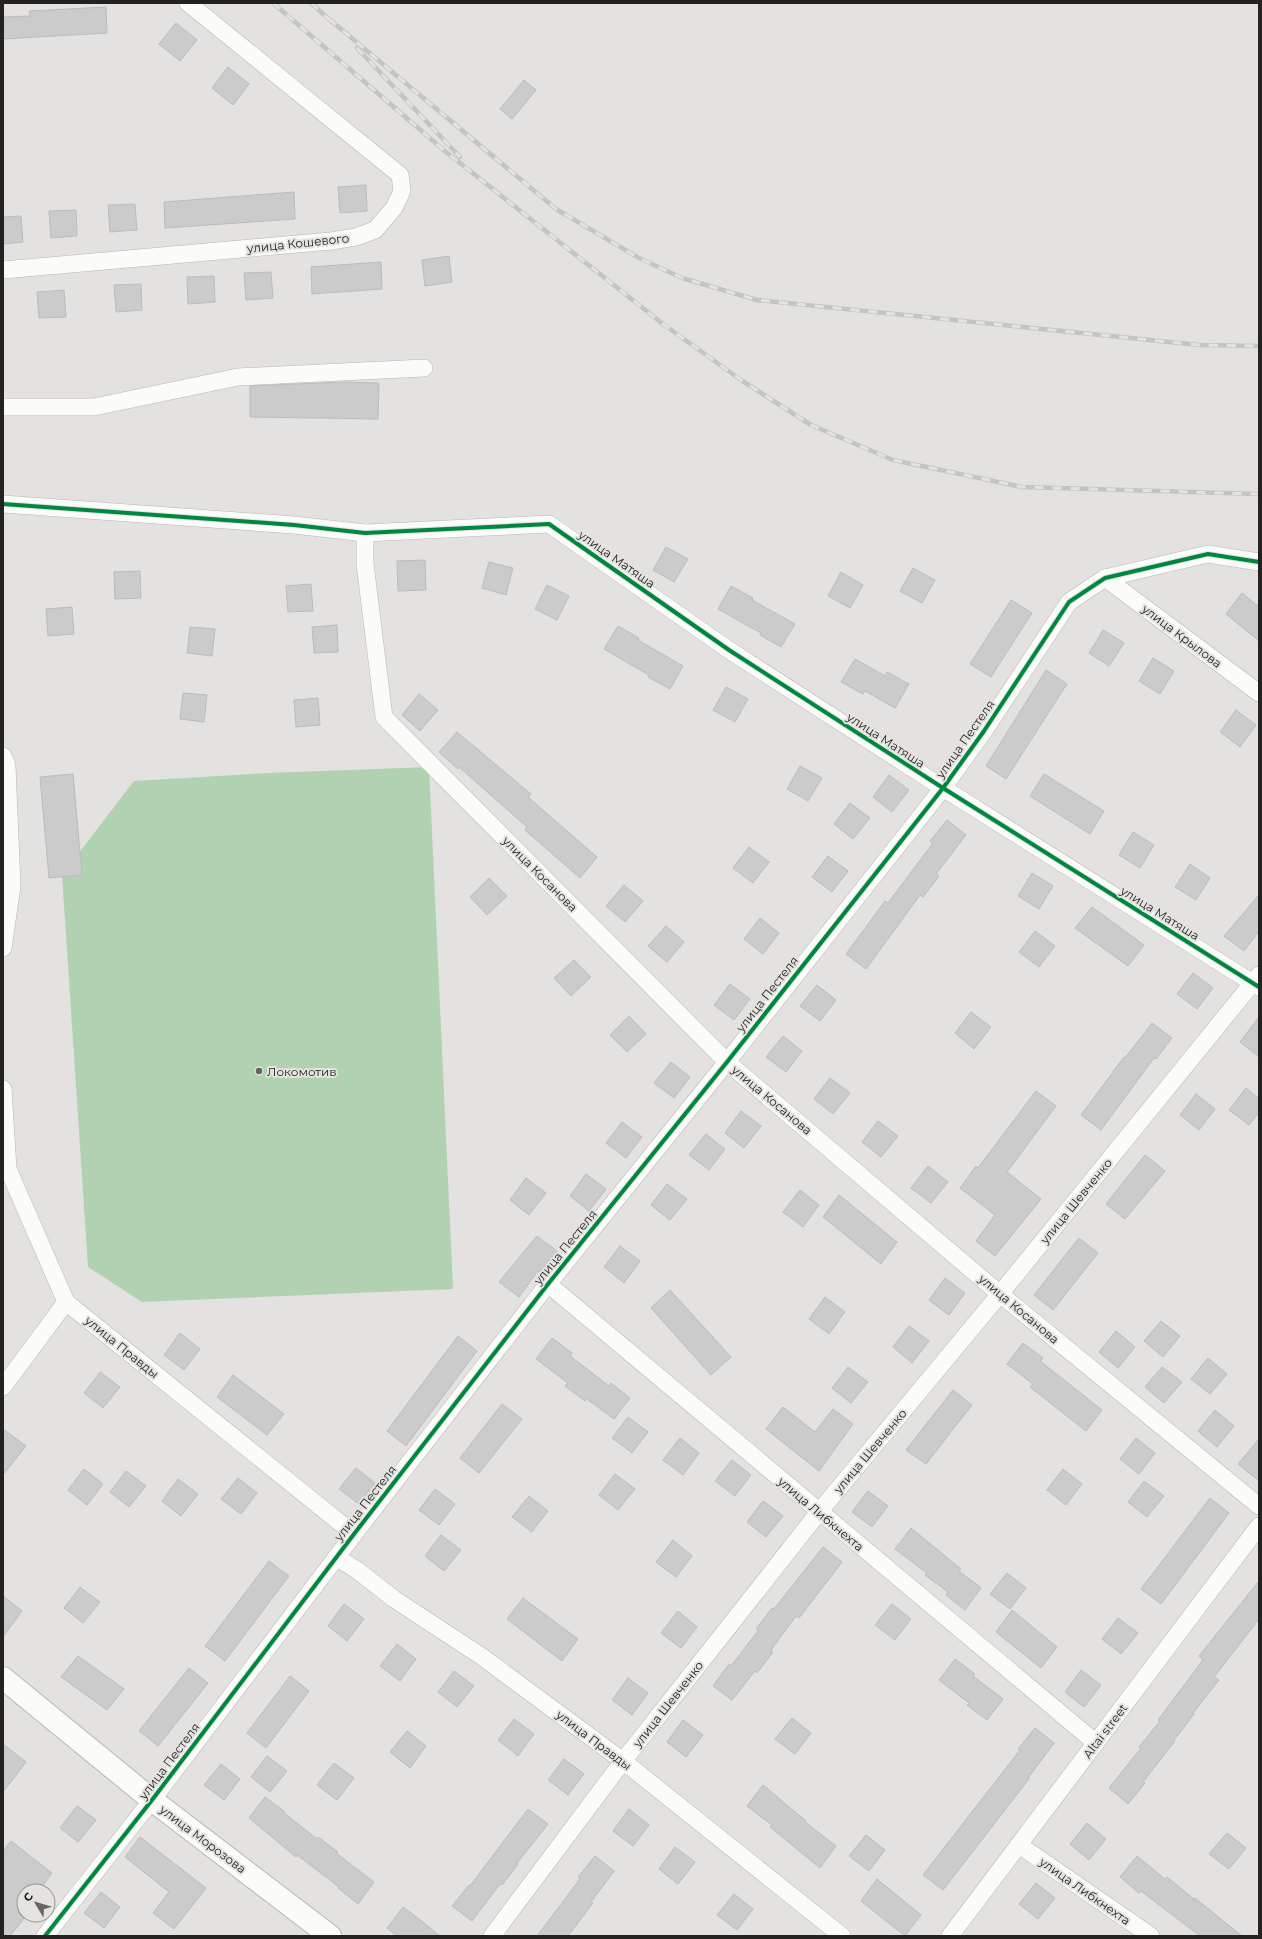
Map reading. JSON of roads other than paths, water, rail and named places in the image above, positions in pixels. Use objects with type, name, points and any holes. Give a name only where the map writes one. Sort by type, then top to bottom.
[{"type":"main road","name":"улица Морозова","points":[[3,1678],[152,1800],[330,1936]]},
{"type":"street","name":"улица Кошевого","points":[[3,270],[331,241],[356,237],[375,230],[394,208],[402,191],[400,175],[188,3]]},
{"type":"street","points":[[3,407],[94,406],[238,377],[424,368]]},
{"type":"street","points":[[3,504],[294,525],[366,533]]},
{"type":"street","name":"улица Матяша","points":[[366,533],[549,524],[729,650],[943,788],[1257,982]]},
{"type":"street","name":"улица Косанова","points":[[366,533],[365,564],[384,717],[727,1062],[1000,1294],[1259,1506]]},
{"type":"street","points":[[1105,578],[1208,554],[1259,562]]},
{"type":"street","name":"улица Пестеля","points":[[45,1936],[152,1800],[336,1557],[548,1284],[727,1062],[943,788],[984,731],[1070,602],[1105,578]]},
{"type":"street","name":"улица Крылова","points":[[1105,578],[1259,693]]},
{"type":"street","points":[[3,756],[7,766],[7,886],[3,948]]},
{"type":"street","name":"улица Шевченко","points":[[492,1936],[623,1761],[819,1512],[1257,982]]},
{"type":"street","name":"улица Правды","points":[[3,1089],[6,1169],[66,1302],[354,1534]]},
{"type":"street","name":"улица Либкнехта","points":[[548,1284],[1096,1743]]},
{"type":"street","points":[[3,1387],[66,1302]]},
{"type":"street","name":"Altai street","points":[[950,1936],[1259,1526]]},
{"type":"street","name":"улица Правды","points":[[336,1557],[394,1599],[481,1656],[623,1761],[842,1936]]},
{"type":"street","name":"улица Либкнехта","points":[[1019,1845],[1150,1936]]},
{"type":"railway","points":[[273,3],[446,152],[663,324],[741,380],[811,425],[893,460],[1022,487],[1259,494]]},
{"type":"railway","points":[[311,3],[332,22]]},
{"type":"railway","points":[[329,19],[556,209],[639,258],[682,278],[757,300],[1199,345],[1259,346]]},
{"type":"railway","points":[[357,48],[460,157]]},
{"type":"place","name":"Локомотив","points":[[259,1071]]}]
